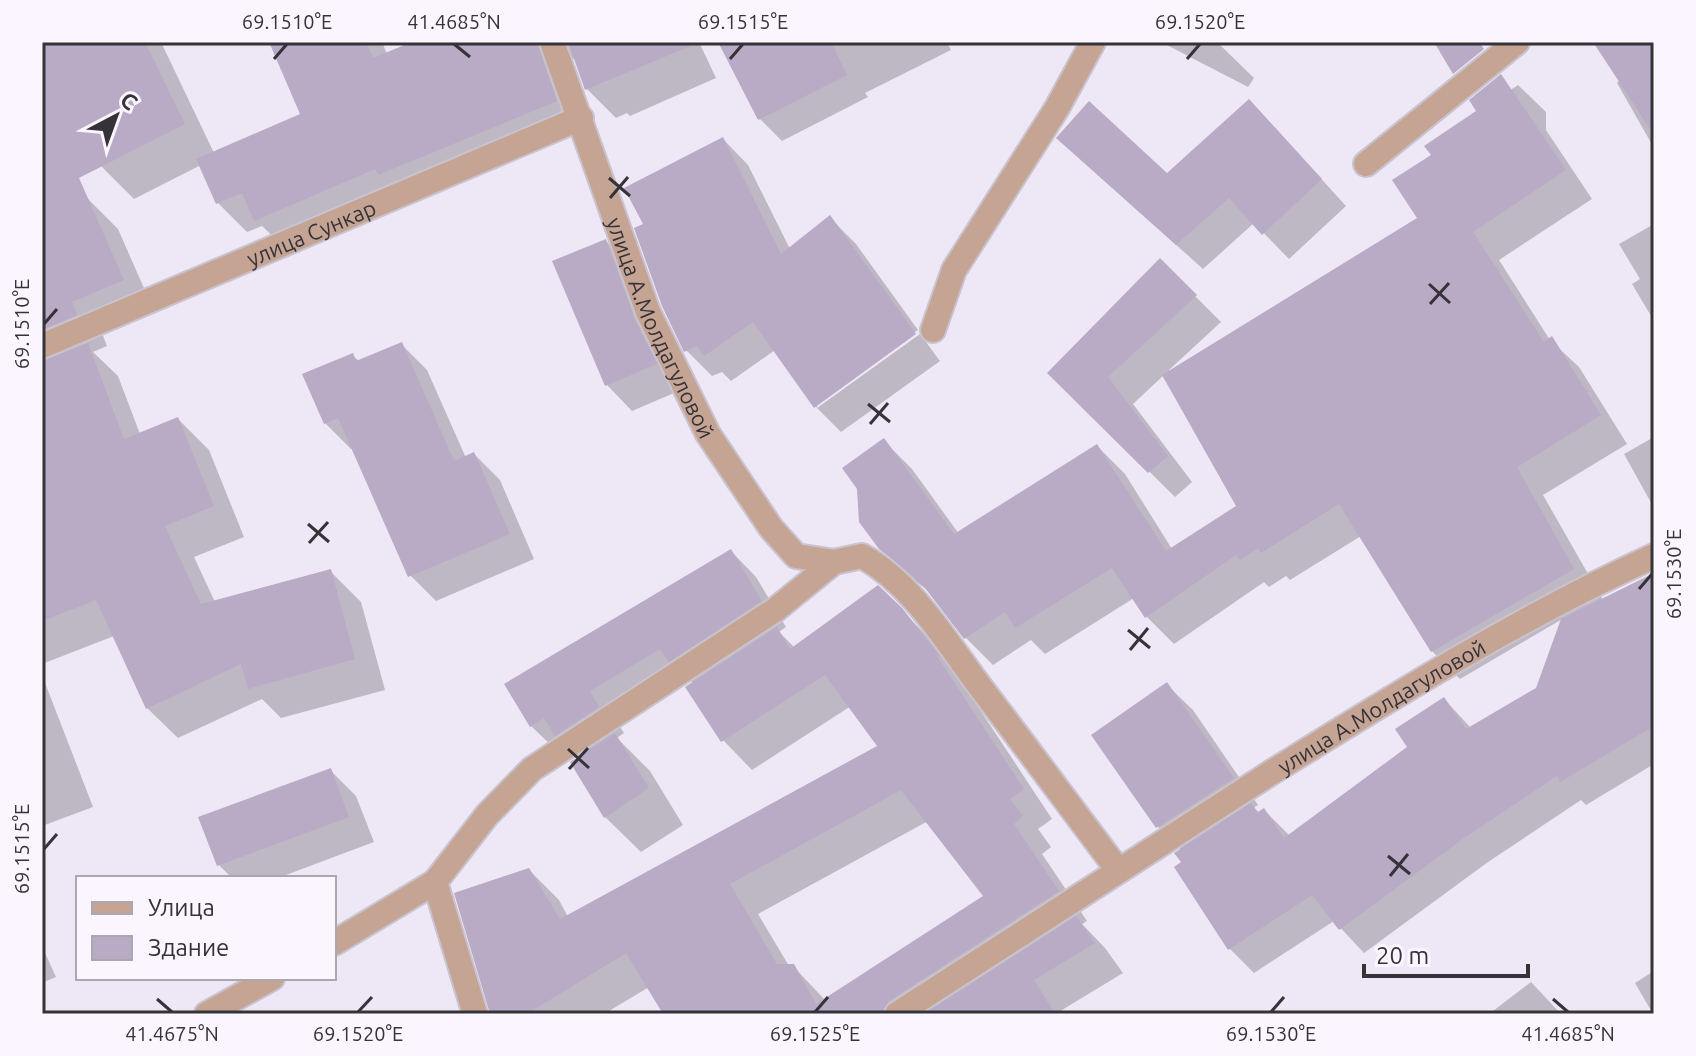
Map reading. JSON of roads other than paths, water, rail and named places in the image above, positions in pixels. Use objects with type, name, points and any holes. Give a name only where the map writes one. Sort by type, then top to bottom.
[{"type":"street","name":"улица А.Молдагуловой","points":[[552,42],[648,312],[708,434],[771,528],[796,556],[834,562],[862,556],[881,567],[953,651],[1118,870]]},
{"type":"street","points":[[933,330],[954,270],[1057,108],[1093,42]]},
{"type":"street","points":[[1366,164],[1517,42]]},
{"type":"street","name":"улица Сункар","points":[[42,346],[581,118]]},
{"type":"street","name":"улица А.Молдагуловой","points":[[897,1014],[1394,696],[1609,576],[1654,556]]},
{"type":"street","points":[[336,942],[435,882],[487,815],[532,769],[775,610],[834,562]]},
{"type":"street","points":[[435,882],[475,1014]]},
{"type":"street","points":[[207,1014],[268,980]]}]
